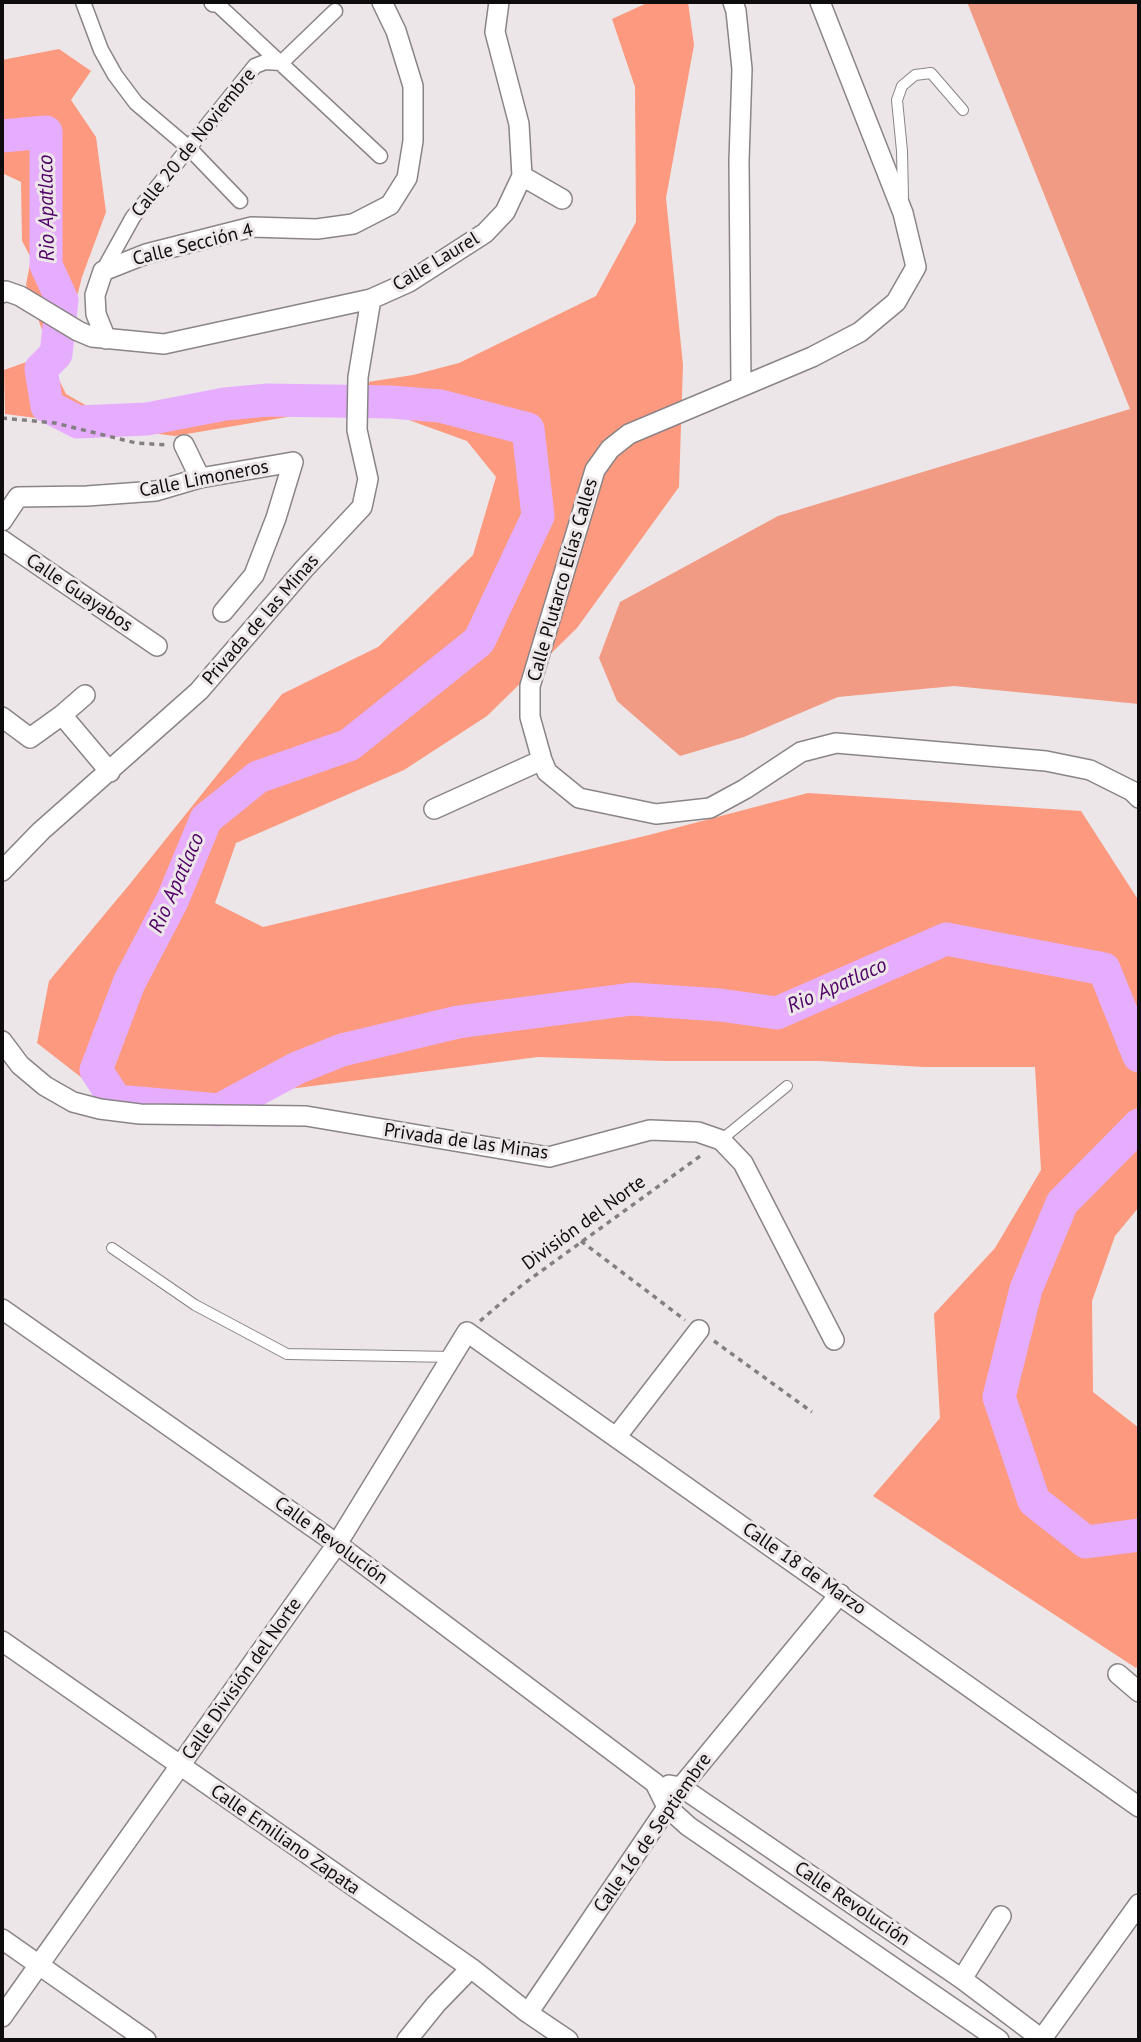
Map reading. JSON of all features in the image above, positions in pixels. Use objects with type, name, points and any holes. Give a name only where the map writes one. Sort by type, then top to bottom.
[{"type":"street","points":[[83,2],[101,50],[136,103],[189,148],[240,201]]},
{"type":"street","points":[[215,2],[380,156]]},
{"type":"street","name":"Calle Sección 4","points":[[103,271],[146,254],[252,227],[317,229],[354,224],[390,205],[407,178],[413,141],[413,86],[396,31],[382,2]]},
{"type":"street","name":"Calle Laurel","points":[[11,294],[78,331],[106,339],[164,344],[371,299],[409,282],[485,233],[505,212],[522,176],[519,124],[495,32],[499,2]]},
{"type":"street","points":[[733,2],[742,69],[739,161],[740,386]]},
{"type":"street","name":"Calle Plutarco Elías Calles","points":[[820,2],[903,213],[916,267],[896,302],[860,332],[812,357],[629,434],[610,449],[595,470],[530,686],[530,717],[542,760],[547,772],[579,798],[656,814],[710,808],[802,752],[836,743],[1046,761],[1090,770],[1132,791],[1139,798]]},
{"type":"street","name":"Calle 20 de Noviembre","points":[[103,271],[133,217],[255,66],[265,62],[281,63],[335,10]]},
{"type":"street","points":[[522,176],[562,199]]},
{"type":"street","points":[[103,271],[95,295],[96,314],[106,339]]},
{"type":"street","name":"Privada de las Minas","points":[[2,871],[41,831],[199,691],[304,569],[362,507],[368,479],[357,430],[358,377],[371,299]]},
{"type":"street","points":[[184,445],[200,478]]},
{"type":"street","name":"Calle Limoneros","points":[[2,521],[10,491],[87,496],[156,491],[200,478],[293,462],[276,518],[254,575],[223,612]]},
{"type":"street","name":"Calle Guayabos","points":[[2,540],[157,646]]},
{"type":"street","points":[[2,717],[30,738],[85,695]]},
{"type":"street","points":[[62,715],[110,772]]},
{"type":"street","points":[[434,808],[542,760]]},
{"type":"street","name":"Privada de las Minas","points":[[2,1041],[20,1065],[45,1086],[73,1102],[100,1109],[140,1114],[306,1116],[549,1157],[650,1130],[698,1132],[721,1140]]},
{"type":"street","points":[[721,1140],[743,1163],[834,1340]]},
{"type":"street","name":"Calle Revolución","points":[[2,1309],[337,1544],[654,1783],[667,1807],[688,1826],[999,2040]]},
{"type":"street","points":[[617,1436],[699,1330]]},
{"type":"street","name":"Calle División del Norte","points":[[2,2017],[337,1544],[467,1332]]},
{"type":"street","name":"Calle 18 de Marzo","points":[[467,1332],[1139,1807]]},
{"type":"street","name":"Calle 16 de Septiembre","points":[[528,2013],[681,1787],[839,1594]]},
{"type":"street","name":"Calle Emiliano Zapata","points":[[2,1641],[471,1968],[528,2013],[568,2040]]},
{"type":"street","points":[[1118,1674],[1139,1692]]},
{"type":"street","name":"Calle Revolución","points":[[654,1783],[681,1787],[962,1979],[1041,2040]]},
{"type":"street","points":[[1041,2040],[1139,1905]]},
{"type":"street","points":[[962,1979],[1001,1916]]},
{"type":"street","points":[[2,1939],[146,2040]]},
{"type":"street","points":[[407,2040],[436,2004],[471,1968]]},
{"type":"lane","points":[[903,213],[902,151],[897,100],[902,86],[915,75],[931,73],[963,110]]},
{"type":"lane","points":[[721,1140],[787,1086]]},
{"type":"lane","points":[[112,1248],[195,1305],[287,1354],[453,1357]]},
{"type":"path","points":[[2,418],[55,423],[136,443],[184,445]]},
{"type":"path","name":"División del Norte","points":[[467,1332],[522,1285],[721,1140]]},
{"type":"shaded area","points":[[649,2],[688,2],[694,45],[666,198],[683,365],[679,487],[577,628],[487,716],[404,770],[236,843],[215,903],[263,927],[649,835],[808,793],[1081,811],[1139,901],[1139,1207],[1115,1236],[1092,1301],[1093,1392],[1139,1428],[1139,1664],[1136,1668],[873,1496],[940,1418],[934,1314],[995,1248],[1041,1170],[1035,1067],[924,1067],[820,1061],[667,1061],[538,1057],[289,1089],[199,1097],[91,1085],[37,1043],[49,981],[282,694],[378,647],[473,555],[496,477],[467,441],[395,415],[346,407],[175,436],[5,414],[4,370],[46,355],[46,341],[26,285],[31,258],[22,241],[21,182],[2,173],[2,60],[59,49],[91,71],[71,100],[96,137],[106,212],[82,277],[57,376],[66,394],[96,411],[316,390],[413,375],[459,363],[596,296],[636,222],[635,87],[612,19]]},
{"type":"shaded area","points":[[967,2],[1139,2],[1139,704],[954,686],[838,697],[744,737],[680,756],[617,701],[599,658],[620,602],[778,516],[1130,409]]},
{"type":"waterway","name":"Rio Apatlaco","points":[[2,136],[46,132],[46,265],[62,300],[56,354],[41,369],[47,406],[78,422],[147,419],[225,404],[268,400],[391,402],[440,406],[528,429],[538,516],[479,641],[349,745],[258,777],[206,819],[172,901],[129,983],[96,1070],[116,1101],[219,1110],[297,1068],[342,1050],[458,1022],[632,999],[720,1005],[777,1013],[946,939],[1104,969],[1139,1056]]},
{"type":"waterway","name":"Rio Apatlaco","points":[[1139,1125],[1062,1203],[1026,1289],[999,1397],[1034,1501],[1086,1542],[1139,1535]]}]
